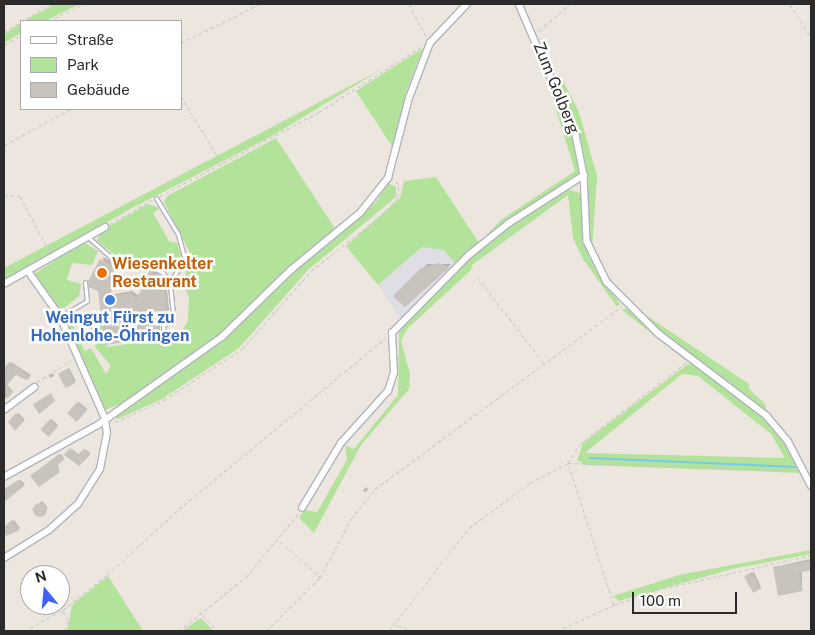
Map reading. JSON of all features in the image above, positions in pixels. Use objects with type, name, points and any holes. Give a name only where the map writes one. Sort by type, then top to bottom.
[{"type":"street","points":[[4,477],[106,421],[222,336],[292,269],[360,213],[388,178],[409,98],[430,43],[466,4]]},
{"type":"street","name":"Zum Golberg","points":[[519,4],[534,34],[576,135],[584,175],[591,256],[625,304],[767,416],[788,441],[811,485]]},
{"type":"street","points":[[302,508],[341,443],[388,391],[394,373],[392,333],[475,250],[508,223],[584,175]]},
{"type":"street","points":[[4,284],[29,273],[105,227]]},
{"type":"street","points":[[4,558],[49,530],[78,504],[100,469],[106,421],[60,318],[29,273]]},
{"type":"street","points":[[4,410],[34,387]]},
{"type":"lane","points":[[156,198],[178,234],[185,260],[169,283]]},
{"type":"lane","points":[[88,237],[123,268],[153,267],[169,283],[173,315],[164,326],[164,336]]},
{"type":"lane","points":[[60,318],[87,301],[85,282]]},
{"type":"path","points":[[24,20],[50,4]]},
{"type":"path","points":[[50,20],[84,4]]},
{"type":"path","points":[[182,43],[260,4]]},
{"type":"path","points":[[105,227],[319,112],[430,43],[408,4]]},
{"type":"path","points":[[534,34],[570,4]]},
{"type":"path","points":[[790,4],[811,37]]},
{"type":"path","points":[[4,32],[20,22]]},
{"type":"path","points":[[4,45],[20,36]]},
{"type":"path","points":[[182,98],[222,164]]},
{"type":"path","points":[[4,145],[69,110]]},
{"type":"path","points":[[106,421],[164,400],[242,349],[311,271],[398,197],[399,184],[388,178]]},
{"type":"path","points":[[4,195],[20,196],[53,258]]},
{"type":"path","points":[[477,277],[544,363]]},
{"type":"path","points":[[266,631],[320,578],[351,519],[375,489],[625,304]]},
{"type":"path","points":[[70,603],[392,333]]},
{"type":"path","points":[[34,387],[41,377],[79,357]]},
{"type":"path","points":[[389,631],[469,528],[523,487],[568,463],[580,444],[692,358]]},
{"type":"path","points":[[568,463],[804,471]]},
{"type":"path","points":[[568,463],[614,605]]},
{"type":"path","points":[[179,631],[203,615],[280,540],[302,508]]},
{"type":"path","points":[[280,540],[320,578]]},
{"type":"path","points":[[557,631],[614,605],[703,578],[811,556]]},
{"type":"path","points":[[24,631],[53,615]]},
{"type":"path","points":[[65,615],[68,621],[65,631]]},
{"type":"path","points":[[203,615],[218,631]]},
{"type":"path","points":[[396,624],[412,631]]},
{"type":"shaded area","points":[[422,247],[444,250],[457,265],[402,321],[378,285]]},
{"type":"green space","points":[[55,4],[80,4],[47,20],[26,20]]},
{"type":"green space","points":[[20,24],[20,34],[4,43],[4,34]]},
{"type":"green space","points":[[423,48],[405,95],[395,151],[356,91]]},
{"type":"green space","points":[[382,69],[272,136],[132,208],[4,282],[4,268]]},
{"type":"green space","points":[[555,75],[560,75],[579,112],[597,176],[592,250],[577,134]]},
{"type":"green space","points":[[554,87],[573,140],[581,170],[578,177],[507,222],[457,265],[444,250],[422,247],[378,285],[346,246],[400,198],[404,181],[436,177],[479,243],[501,220],[575,171],[550,90]]},
{"type":"green space","points":[[276,138],[336,230],[214,338],[128,401],[105,410],[64,317],[70,313],[76,335],[83,336],[79,339],[85,351],[91,348],[106,374],[111,366],[94,346],[98,344],[93,332],[87,331],[91,330],[87,315],[105,313],[102,316],[107,347],[178,337],[188,321],[189,297],[181,281],[190,266],[190,253],[164,202],[167,196]]},
{"type":"green space","points":[[388,183],[396,187],[396,197],[308,270],[239,348],[162,399],[118,419],[114,416],[225,338],[294,272],[376,202]]},
{"type":"green space","points":[[567,189],[583,194],[589,257],[620,304],[617,307],[583,259],[573,238],[568,195],[472,265],[471,270],[407,329],[401,341],[410,374],[409,389],[361,445],[314,533],[299,518],[304,510],[317,512],[347,460],[345,445],[354,449],[398,395],[399,331],[471,256],[509,225]]},
{"type":"green space","points":[[148,204],[160,208],[153,213],[169,241],[177,243],[181,256],[173,271],[147,264],[128,265],[97,241],[101,231]]},
{"type":"green space","points":[[83,242],[98,251],[92,265],[72,263],[67,280],[81,284],[79,296],[59,312],[34,274]]},
{"type":"green space","points":[[627,308],[684,355],[685,360],[622,310]]},
{"type":"green space","points":[[647,316],[749,384],[749,389],[765,404],[767,416],[640,317]]},
{"type":"green space","points":[[695,363],[765,417],[787,442],[803,473],[586,465],[577,460],[583,443],[688,364]],"holes":[[[682,374],[698,376],[771,434],[785,458],[585,453]]]},
{"type":"green space","points":[[811,550],[811,554],[732,569],[619,601],[613,596],[679,575]]},
{"type":"green space","points":[[108,576],[143,631],[67,631],[72,605]]},
{"type":"green space","points":[[201,618],[214,631],[182,631]]},
{"type":"building","points":[[100,259],[115,267],[109,279],[116,282],[108,297],[130,293],[136,298],[144,286],[141,281],[150,271],[164,281],[167,314],[158,315],[161,337],[105,345],[98,291],[89,287],[88,281]]},
{"type":"building","points":[[438,263],[450,267],[405,307],[393,296],[420,269]]},
{"type":"building","points":[[9,362],[31,377],[26,380],[16,375],[6,386],[13,392],[7,399],[4,368]]},
{"type":"building","points":[[68,369],[75,383],[65,388],[58,374]]},
{"type":"building","points":[[51,393],[55,401],[39,414],[33,404]]},
{"type":"building","points":[[77,402],[87,411],[77,422],[67,413]]},
{"type":"building","points":[[16,413],[24,421],[15,431],[8,422]]},
{"type":"building","points":[[49,420],[57,427],[49,437],[40,430]]},
{"type":"building","points":[[70,448],[77,455],[84,449],[90,455],[79,466],[64,455]]},
{"type":"building","points":[[59,454],[64,460],[57,465],[60,472],[39,487],[30,476]]},
{"type":"building","points":[[18,480],[24,486],[4,502],[4,490]]},
{"type":"building","points":[[37,503],[43,503],[47,510],[43,517],[37,517],[33,513],[33,507]]},
{"type":"building","points":[[12,520],[20,530],[6,536],[4,527]]},
{"type":"building","points":[[811,561],[811,570],[799,573],[803,591],[778,596],[773,567]]},
{"type":"building","points":[[752,572],[761,589],[753,593],[744,576]]},
{"type":"waterway","points":[[590,458],[795,467]]},
{"type":"place","name":"Wiesenkelter Restaurant","points":[[102,273]]},
{"type":"place","name":"Weingut Fürst zu Hohenlohe-Öhringen","points":[[110,300]]}]
